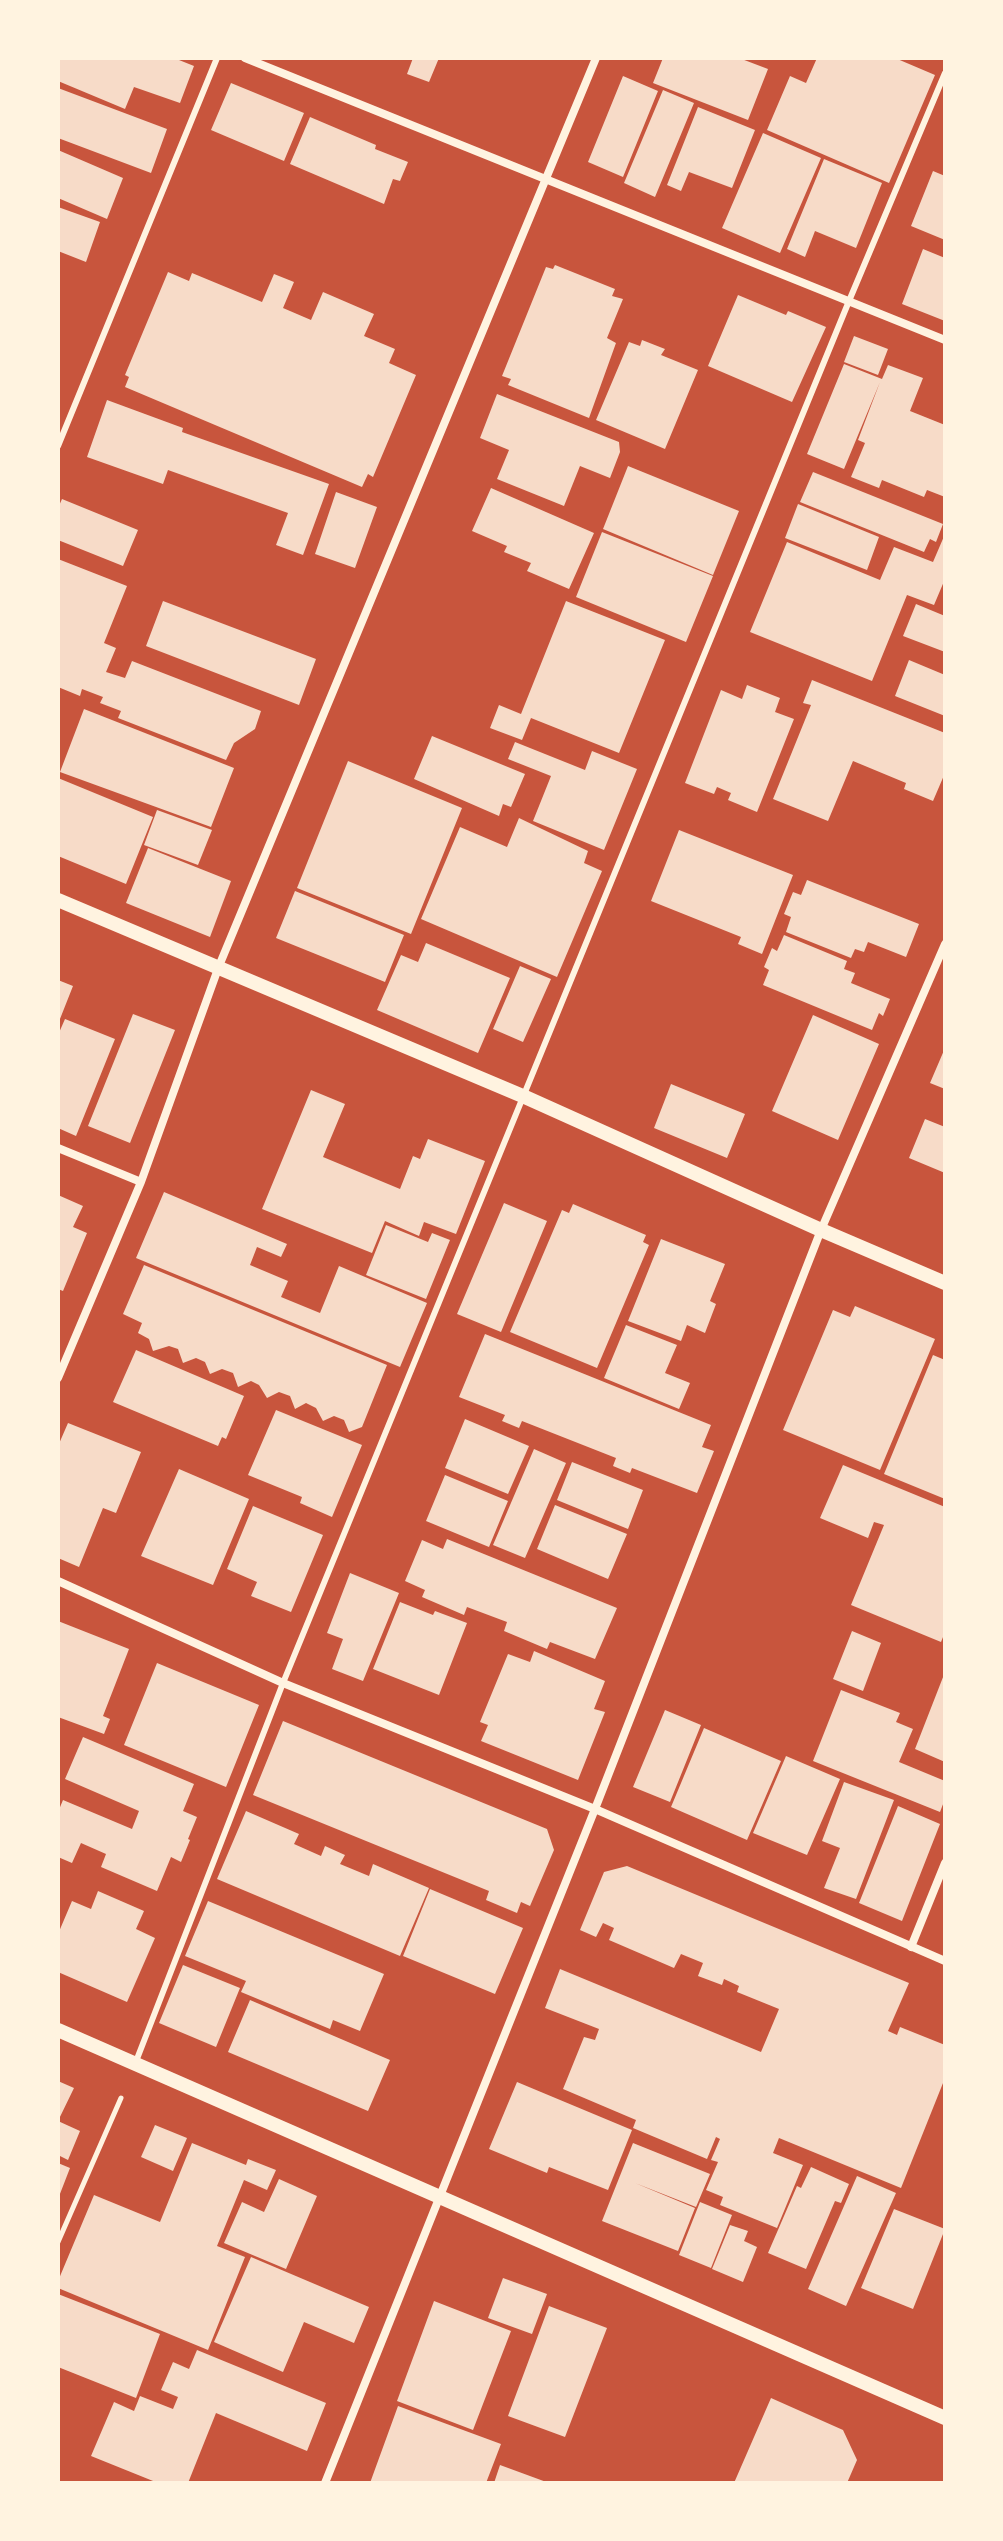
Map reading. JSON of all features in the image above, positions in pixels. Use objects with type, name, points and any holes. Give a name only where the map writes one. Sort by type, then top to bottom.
[{"type":"street","points":[[245,58],[945,340]]},
{"type":"street","points":[[58,1378],[141,1182],[219,966],[596,58]]},
{"type":"street","points":[[58,900],[525,1097],[945,1283]]},
{"type":"street","points":[[325,2483],[595,1809],[821,1230],[945,944]]},
{"type":"street","points":[[58,1148],[141,1182]]},
{"type":"street","points":[[58,1581],[283,1683],[595,1809],[945,1961]]},
{"type":"street","points":[[911,1947],[945,1863]]},
{"type":"street","points":[[58,2030],[945,2418]]},
{"type":"lane","points":[[58,446],[217,58]]},
{"type":"lane","points":[[135,2064],[283,1683],[945,73]]},
{"type":"path","points":[[58,2242],[135,2064]]},
{"type":"building","points":[[58,58],[174,58],[194,66],[180,103],[134,87],[125,109],[58,81]]},
{"type":"building","points":[[413,58],[439,58],[429,82],[407,74]]},
{"type":"building","points":[[663,58],[739,58],[768,69],[748,120],[653,83]]},
{"type":"building","points":[[817,58],[895,58],[935,75],[889,183],[767,130],[790,76],[806,83]]},
{"type":"building","points":[[623,76],[658,91],[623,177],[588,162]]},
{"type":"building","points":[[231,83],[304,113],[284,161],[211,130]]},
{"type":"building","points":[[58,88],[167,129],[151,173],[58,138]]},
{"type":"building","points":[[663,90],[694,103],[655,197],[624,183]]},
{"type":"building","points":[[698,107],[755,130],[732,188],[689,172],[681,191],[667,185]]},
{"type":"building","points":[[310,117],[408,162],[400,181],[393,179],[384,204],[290,164]]},
{"type":"building","points":[[763,133],[821,158],[780,253],[722,228]]},
{"type":"building","points":[[58,150],[123,178],[107,219],[58,198]]},
{"type":"building","points":[[824,159],[882,183],[856,248],[815,231],[805,257],[787,249]]},
{"type":"building","points":[[933,171],[945,176],[945,240],[911,226]]},
{"type":"building","points":[[58,207],[100,222],[86,262],[58,251]]},
{"type":"building","points":[[923,249],[945,258],[945,321],[902,304]]},
{"type":"building","points":[[555,265],[615,289],[612,296],[623,299],[607,338],[616,343],[589,418],[508,385],[511,379],[502,376],[546,267],[553,269]]},
{"type":"building","points":[[168,272],[189,281],[192,273],[262,302],[274,274],[294,282],[283,308],[311,320],[323,292],[374,314],[364,336],[395,349],[389,363],[416,375],[373,477],[368,474],[362,487],[125,387],[129,377],[125,375]]},
{"type":"building","points":[[738,295],[826,327],[792,402],[708,366]]},
{"type":"building","points":[[854,336],[888,349],[878,375],[844,362]]},
{"type":"building","points":[[642,340],[665,349],[661,355],[698,370],[665,449],[596,420],[629,342],[640,346]]},
{"type":"building","points":[[844,364],[882,379],[888,365],[923,378],[910,411],[945,425],[945,497],[927,490],[924,497],[882,480],[879,488],[851,477],[865,443],[858,440],[880,382],[844,469],[807,454]]},
{"type":"building","points":[[497,394],[619,442],[620,452],[610,478],[580,466],[564,506],[497,479],[509,450],[480,438]]},
{"type":"building","points":[[107,400],[183,428],[182,432],[329,484],[303,555],[276,545],[288,513],[168,470],[163,484],[87,457]]},
{"type":"building","points":[[628,466],[739,511],[713,575],[603,529]]},
{"type":"building","points":[[813,472],[943,524],[936,542],[930,539],[924,552],[800,502]]},
{"type":"building","points":[[491,488],[594,533],[569,589],[527,571],[531,563],[504,552],[507,546],[472,531]]},
{"type":"building","points":[[336,492],[377,507],[355,568],[315,554]]},
{"type":"building","points":[[62,499],[138,530],[123,566],[58,540],[58,508]]},
{"type":"building","points":[[798,504],[879,537],[867,570],[785,538]]},
{"type":"building","points":[[602,532],[713,576],[686,642],[576,597]]},
{"type":"building","points":[[945,534],[945,579],[934,605],[907,595],[872,681],[750,632],[787,542],[880,580],[894,547],[933,562]]},
{"type":"building","points":[[58,559],[127,586],[104,643],[116,648],[106,672],[125,678],[132,661],[261,711],[255,729],[234,743],[226,760],[118,718],[121,711],[100,703],[103,697],[82,689],[80,696],[58,687]]},
{"type":"building","points":[[163,601],[316,659],[299,705],[146,646]]},
{"type":"building","points":[[566,601],[665,640],[619,753],[531,718],[522,740],[490,728],[499,705],[521,714]]},
{"type":"building","points":[[916,604],[945,616],[945,652],[903,636]]},
{"type":"building","points":[[909,660],[945,675],[945,716],[895,696]]},
{"type":"building","points":[[812,680],[945,733],[945,773],[933,801],[904,789],[906,783],[853,761],[828,821],[773,799],[811,705],[803,703]]},
{"type":"building","points":[[747,685],[780,698],[775,712],[794,719],[757,812],[728,800],[731,793],[717,787],[714,794],[685,783],[721,690],[742,699]]},
{"type":"building","points":[[84,709],[234,768],[211,827],[60,772]]},
{"type":"building","points":[[432,736],[525,774],[511,807],[503,804],[499,816],[414,779]]},
{"type":"building","points":[[515,742],[585,770],[592,751],[637,769],[604,850],[533,821],[551,776],[508,759]]},
{"type":"building","points":[[348,761],[462,808],[411,934],[297,888]]},
{"type":"building","points":[[58,778],[153,817],[126,884],[58,856]]},
{"type":"building","points":[[157,810],[212,830],[198,865],[144,845]]},
{"type":"building","points":[[519,818],[588,851],[584,863],[602,871],[557,977],[421,919],[460,827],[507,847]]},
{"type":"building","points":[[679,830],[793,875],[762,954],[738,944],[741,937],[651,901]]},
{"type":"building","points":[[148,848],[231,881],[210,937],[126,903]]},
{"type":"building","points":[[807,880],[919,924],[906,957],[868,942],[864,952],[855,949],[851,958],[786,932],[791,917],[784,914],[793,892],[801,895]]},
{"type":"building","points":[[295,891],[404,935],[385,982],[276,938]]},
{"type":"building","points":[[784,935],[847,961],[844,969],[855,973],[851,983],[890,999],[883,1016],[879,1013],[872,1030],[763,985],[769,970],[764,967],[772,948],[777,951]]},
{"type":"building","points":[[426,943],[510,978],[478,1053],[377,1010],[401,955],[418,962]]},
{"type":"building","points":[[520,966],[551,979],[523,1042],[493,1029]]},
{"type":"building","points":[[58,980],[73,986],[58,1024]]},
{"type":"building","points":[[133,1014],[175,1030],[130,1143],[88,1126]]},
{"type":"building","points":[[813,1015],[879,1044],[838,1140],[772,1111]]},
{"type":"building","points":[[65,1019],[115,1039],[76,1136],[58,1128],[58,1035]]},
{"type":"building","points":[[945,1048],[945,1089],[930,1083]]},
{"type":"building","points":[[671,1084],[745,1114],[727,1158],[654,1128]]},
{"type":"building","points":[[311,1090],[345,1104],[323,1157],[400,1189],[413,1156],[420,1159],[428,1139],[485,1161],[456,1234],[424,1222],[419,1236],[385,1221],[372,1253],[262,1209]]},
{"type":"building","points":[[925,1119],[945,1127],[945,1173],[909,1158]]},
{"type":"building","points":[[164,1192],[287,1244],[281,1257],[257,1247],[250,1265],[288,1281],[281,1297],[320,1313],[339,1266],[427,1303],[400,1367],[136,1258]]},
{"type":"building","points":[[58,1195],[83,1206],[73,1227],[87,1233],[63,1291],[58,1289]]},
{"type":"building","points":[[504,1203],[547,1221],[501,1332],[457,1314]]},
{"type":"building","points":[[573,1204],[646,1235],[643,1242],[649,1245],[597,1368],[510,1332],[562,1210],[569,1213]]},
{"type":"building","points":[[386,1225],[428,1242],[432,1233],[450,1240],[426,1299],[366,1275]]},
{"type":"building","points":[[661,1239],[725,1264],[710,1301],[716,1304],[705,1333],[687,1325],[681,1341],[628,1321]]},
{"type":"building","points":[[144,1265],[387,1365],[362,1427],[349,1432],[344,1420],[334,1416],[323,1421],[316,1408],[306,1403],[295,1409],[290,1396],[279,1392],[267,1398],[259,1385],[251,1381],[238,1387],[233,1373],[222,1369],[210,1374],[205,1362],[196,1358],[183,1363],[178,1349],[169,1346],[153,1351],[149,1339],[138,1333],[142,1323],[123,1314]]},
{"type":"building","points":[[855,1306],[935,1339],[880,1470],[783,1430],[833,1310],[850,1317]]},
{"type":"building","points":[[626,1325],[677,1345],[665,1373],[690,1383],[679,1409],[604,1378]]},
{"type":"building","points":[[485,1334],[711,1425],[702,1447],[714,1451],[697,1493],[632,1468],[630,1473],[613,1466],[616,1458],[522,1421],[519,1428],[502,1421],[505,1415],[459,1397]]},
{"type":"building","points":[[136,1350],[244,1396],[226,1439],[222,1437],[218,1446],[113,1402]]},
{"type":"building","points":[[933,1355],[945,1360],[945,1499],[884,1474]]},
{"type":"building","points":[[276,1410],[362,1445],[332,1517],[300,1503],[302,1497],[248,1475]]},
{"type":"building","points":[[465,1419],[529,1446],[508,1494],[445,1468]]},
{"type":"building","points":[[68,1423],[141,1452],[116,1513],[103,1508],[79,1567],[58,1558],[58,1446]]},
{"type":"building","points":[[534,1449],[566,1463],[525,1558],[493,1545]]},
{"type":"building","points":[[572,1462],[643,1490],[628,1529],[557,1500]]},
{"type":"building","points":[[843,1465],[945,1507],[945,1632],[941,1642],[851,1605],[884,1525],[874,1522],[868,1538],[820,1518]]},
{"type":"building","points":[[179,1469],[249,1499],[213,1585],[141,1556]]},
{"type":"building","points":[[445,1475],[508,1501],[489,1547],[426,1521]]},
{"type":"building","points":[[555,1505],[627,1534],[608,1579],[537,1549]]},
{"type":"building","points":[[253,1506],[323,1535],[291,1612],[251,1596],[257,1582],[227,1569]]},
{"type":"building","points":[[447,1539],[617,1608],[595,1659],[550,1642],[547,1649],[504,1631],[507,1622],[467,1607],[464,1615],[422,1597],[425,1590],[405,1581],[422,1540],[443,1549]]},
{"type":"building","points":[[350,1573],[399,1593],[363,1681],[332,1669],[343,1639],[327,1633]]},
{"type":"building","points":[[400,1602],[433,1615],[435,1611],[467,1623],[439,1695],[373,1669]]},
{"type":"building","points":[[58,1621],[129,1649],[103,1716],[110,1719],[104,1734],[58,1717]]},
{"type":"building","points":[[852,1631],[881,1643],[863,1691],[833,1679]]},
{"type":"building","points":[[534,1651],[605,1681],[594,1709],[605,1712],[578,1780],[481,1741],[488,1725],[480,1722],[508,1654],[530,1662]]},
{"type":"building","points":[[157,1663],[259,1705],[226,1787],[124,1745]]},
{"type":"building","points":[[945,1672],[945,1762],[915,1749]]},
{"type":"building","points":[[841,1690],[900,1713],[896,1722],[913,1729],[899,1762],[945,1781],[945,1799],[940,1812],[813,1761]]},
{"type":"building","points":[[665,1710],[701,1725],[670,1802],[633,1787]]},
{"type":"building","points":[[283,1721],[547,1829],[554,1850],[530,1906],[521,1902],[517,1913],[486,1900],[489,1891],[253,1795]]},
{"type":"building","points":[[704,1728],[781,1761],[747,1840],[671,1807]]},
{"type":"building","points":[[83,1737],[194,1784],[183,1811],[197,1817],[190,1840],[181,1862],[171,1857],[157,1891],[101,1867],[106,1854],[81,1843],[72,1863],[58,1857],[58,1812],[63,1800],[132,1829],[139,1811],[65,1779]]},
{"type":"building","points":[[786,1756],[840,1779],[807,1855],[753,1833]]},
{"type":"building","points":[[844,1782],[894,1800],[856,1899],[824,1888],[840,1848],[822,1841]]},
{"type":"building","points":[[898,1806],[940,1824],[902,1921],[859,1903]]},
{"type":"building","points":[[246,1811],[299,1834],[294,1844],[321,1856],[325,1846],[345,1855],[340,1864],[369,1876],[373,1864],[429,1888],[400,1956],[217,1879]]},
{"type":"building","points":[[627,1866],[909,1983],[888,2031],[897,2035],[900,2027],[945,2045],[945,2078],[901,2188],[779,2138],[773,2153],[803,2165],[777,2228],[720,2205],[723,2197],[706,2190],[718,2162],[711,2160],[720,2139],[716,2137],[707,2159],[633,2128],[636,2120],[563,2089],[584,2037],[595,2040],[599,2029],[545,2008],[560,1969],[761,2052],[779,2009],[737,1992],[739,1986],[724,1979],[722,1985],[698,1976],[703,1963],[681,1954],[674,1968],[609,1940],[614,1928],[603,1923],[596,1937],[580,1930],[604,1872]]},
{"type":"building","points":[[430,1889],[523,1928],[495,1994],[403,1956]]},
{"type":"building","points":[[98,1891],[144,1911],[136,1929],[155,1938],[127,2002],[58,1972],[58,1934],[72,1901],[91,1909]]},
{"type":"building","points":[[208,1901],[384,1974],[360,2031],[333,2020],[330,2029],[241,1992],[246,1981],[185,1956]]},
{"type":"building","points":[[183,1965],[240,1988],[216,2047],[159,2023]]},
{"type":"building","points":[[250,2000],[390,2060],[368,2111],[228,2052]]},
{"type":"building","points":[[58,2081],[74,2088],[58,2121]]},
{"type":"building","points":[[517,2082],[632,2130],[608,2190],[549,2167],[547,2173],[489,2149]]},
{"type":"building","points":[[58,2121],[80,2131],[68,2160],[58,2155]]},
{"type":"building","points":[[155,2125],[187,2138],[173,2171],[141,2157]]},
{"type":"building","points":[[192,2143],[246,2165],[248,2159],[276,2170],[267,2190],[244,2180],[217,2246],[245,2257],[208,2350],[58,2288],[58,2281],[94,2195],[160,2222]]},
{"type":"building","points":[[633,2143],[710,2174],[696,2207],[635,2183],[695,2208],[678,2251],[602,2221]]},
{"type":"building","points":[[58,2163],[70,2168],[58,2199]]},
{"type":"building","points":[[811,2167],[849,2184],[841,2203],[835,2201],[806,2269],[768,2253],[797,2186],[801,2188]]},
{"type":"building","points":[[857,2176],[896,2193],[846,2306],[808,2289]]},
{"type":"building","points":[[279,2179],[317,2196],[286,2269],[224,2243],[242,2202],[264,2212]]},
{"type":"building","points":[[700,2202],[732,2215],[711,2268],[679,2255]]},
{"type":"building","points":[[894,2209],[945,2229],[913,2309],[861,2288]]},
{"type":"building","points":[[730,2225],[748,2231],[744,2241],[757,2247],[743,2282],[712,2269]]},
{"type":"building","points":[[251,2257],[369,2307],[354,2343],[304,2322],[283,2372],[214,2342]]},
{"type":"building","points":[[503,2278],[547,2294],[532,2334],[488,2318]]},
{"type":"building","points":[[58,2294],[160,2334],[136,2398],[58,2367]]},
{"type":"building","points":[[434,2301],[511,2331],[473,2430],[397,2401]]},
{"type":"building","points":[[549,2306],[607,2328],[565,2437],[508,2416]]},
{"type":"building","points":[[197,2350],[326,2403],[307,2451],[216,2413],[188,2483],[158,2483],[91,2456],[114,2402],[134,2411],[140,2396],[173,2409],[178,2397],[161,2390],[173,2362],[189,2369]]},
{"type":"building","points":[[771,2398],[843,2430],[857,2460],[847,2483],[734,2483]]},
{"type":"building","points":[[398,2406],[501,2444],[486,2483],[370,2483]]},
{"type":"building","points":[[500,2465],[549,2483],[494,2483]]}]
